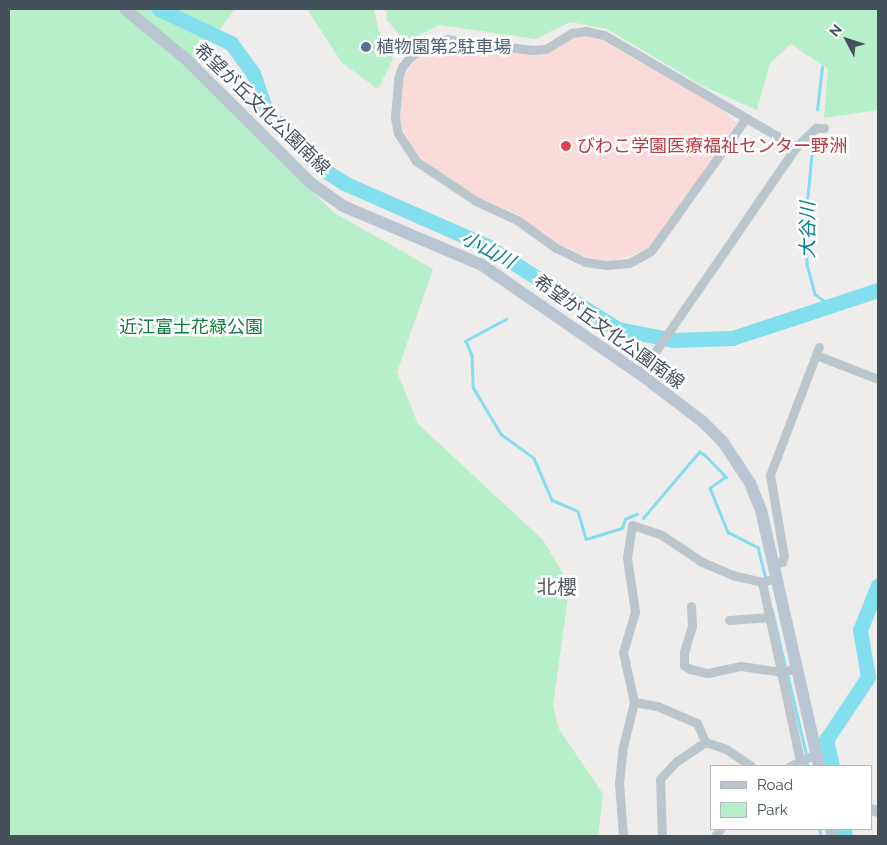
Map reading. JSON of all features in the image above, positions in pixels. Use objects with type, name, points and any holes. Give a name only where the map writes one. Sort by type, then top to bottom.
[{"type":"main road","name":"希望が丘文化公園南線","points":[[125,9],[186,58],[312,184],[343,206],[372,220],[482,265],[640,374],[702,421],[738,462],[761,510],[818,760]]},
{"type":"street","points":[[746,118],[651,251],[629,263],[607,265],[585,262],[556,248],[517,220],[476,201],[416,161],[398,133],[395,117],[398,79],[402,67],[410,57],[432,42],[446,39],[532,50],[546,49],[572,33],[586,31],[604,35],[796,147]]},
{"type":"street","points":[[640,374],[796,147],[816,128],[824,128]]},
{"type":"street","points":[[774,564],[782,562],[784,556],[770,475],[818,351],[878,379]]},
{"type":"street","points":[[623,836],[619,783],[622,747],[634,702],[623,652],[635,612],[627,556],[632,526],[660,534],[718,569],[762,582],[777,578]]},
{"type":"street","points":[[762,582],[800,762]]},
{"type":"street","points":[[691,606],[692,626],[684,652],[684,664],[690,669],[708,673],[741,666],[781,672],[797,668]]},
{"type":"street","points":[[728,620],[770,617]]},
{"type":"street","points":[[634,702],[657,706],[697,722],[705,742],[738,755],[750,765]]},
{"type":"street","points":[[662,836],[660,779],[677,761],[705,742]]},
{"type":"street","points":[[792,765],[800,762],[818,760]]},
{"type":"shaded area","name":"びわこ学園医療福祉センター野洲","points":[[584,36],[601,40],[715,104],[737,123],[648,249],[613,261],[586,257],[550,239],[517,214],[478,197],[418,156],[406,136],[400,117],[402,81],[414,60],[433,47],[449,44],[544,55],[570,39]]},
{"type":"green space","name":"近江富士花緑公園","points":[[9,9],[235,9],[191,69],[333,212],[433,269],[397,372],[418,424],[543,540],[565,577],[568,597],[553,706],[559,729],[603,794],[598,836],[9,836]]},
{"type":"green space","points":[[307,9],[374,9],[379,32],[393,59],[378,89],[342,63]]},
{"type":"green space","points":[[386,9],[878,9],[878,110],[824,118],[828,69],[791,44],[770,63],[757,110],[703,86],[607,29],[570,22],[535,39],[439,25],[405,42],[387,20]]},
{"type":"waterway","name":"小山川","points":[[159,9],[231,43],[253,73],[266,111],[318,166],[344,183],[487,246],[618,329],[673,340],[732,338],[878,290]]},
{"type":"waterway","name":"大谷川","points":[[817,110],[822,67]]},
{"type":"waterway","name":"大谷川","points":[[813,145],[806,217],[807,264],[815,294],[831,306]]},
{"type":"waterway","points":[[507,319],[466,341],[472,355],[473,387],[501,434],[534,458],[552,500],[578,511],[586,539],[622,528],[625,519],[637,514]]},
{"type":"waterway","points":[[643,518],[699,452],[704,454],[726,477],[710,488],[728,532],[758,547],[766,579]]},
{"type":"waterway","points":[[832,765],[826,740],[868,677],[860,630],[878,585]]},
{"type":"waterway","points":[[772,609],[785,665]]},
{"type":"waterway","points":[[788,676],[806,753]]},
{"type":"waterway","points":[[820,830],[821,836]]},
{"type":"waterway","points":[[844,830],[845,836]]},
{"type":"place","name":"植物園第2駐車場","points":[[366,47]]},
{"type":"place","name":"びわこ学園医療福祉センター野洲","points":[[566,146]]},
{"type":"district","name":"北櫻","points":[[557,587]]}]
